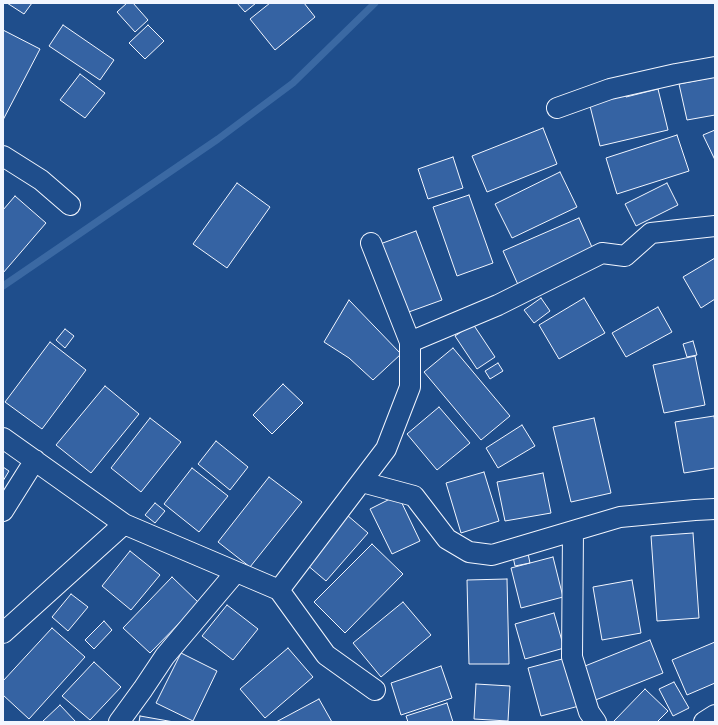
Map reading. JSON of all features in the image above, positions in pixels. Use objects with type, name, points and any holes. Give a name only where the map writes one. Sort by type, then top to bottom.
[{"type":"street","points":[[557,108],[610,89],[715,67]]},
{"type":"street","points":[[3,156],[42,180],[70,205]]},
{"type":"street","points":[[410,342],[498,306],[602,253],[625,256],[650,233],[715,226]]},
{"type":"street","points":[[279,590],[386,450],[410,386],[410,342],[372,243]]},
{"type":"street","points":[[3,438],[124,524],[279,590],[326,655],[375,690]]},
{"type":"street","points":[[3,511],[35,460]]},
{"type":"street","points":[[362,482],[414,496],[447,539],[469,552],[492,555],[620,517],[715,509]]},
{"type":"street","points":[[3,633],[124,524]]},
{"type":"street","points":[[573,531],[572,657],[589,712],[596,722]]},
{"type":"street","points":[[118,722],[143,689],[165,656],[236,572]]},
{"type":"street","points":[[704,722],[715,714]]},
{"type":"building","points":[[7,3],[32,3],[24,14]]},
{"type":"building","points":[[127,3],[133,3],[148,20],[135,32],[117,12]]},
{"type":"building","points":[[237,3],[256,3],[245,12]]},
{"type":"building","points":[[270,3],[304,3],[315,17],[275,50],[250,19]]},
{"type":"building","points":[[63,25],[114,60],[100,80],[49,46]]},
{"type":"building","points":[[148,25],[164,41],[145,59],[129,43]]},
{"type":"building","points":[[3,30],[40,49],[3,120]]},
{"type":"building","points":[[80,74],[105,93],[85,118],[60,100]]},
{"type":"building","points":[[715,77],[715,115],[687,120],[679,84]]},
{"type":"building","points":[[658,89],[668,130],[600,146],[588,98],[624,90],[626,97]]},
{"type":"building","points":[[543,128],[557,164],[487,192],[472,156]]},
{"type":"building","points":[[715,130],[715,160],[703,135]]},
{"type":"building","points":[[677,135],[689,171],[617,194],[606,158]]},
{"type":"building","points":[[453,157],[463,188],[428,199],[418,169]]},
{"type":"building","points":[[560,172],[577,207],[512,238],[495,204]]},
{"type":"building","points":[[237,183],[270,207],[227,268],[193,244]]},
{"type":"building","points":[[667,183],[678,205],[636,226],[625,204]]},
{"type":"building","points":[[469,195],[493,263],[457,276],[433,207]]},
{"type":"building","points":[[15,196],[46,223],[3,273],[3,210]]},
{"type":"building","points":[[579,218],[595,254],[519,287],[503,251]]},
{"type":"building","points":[[416,231],[442,300],[406,313],[380,244]]},
{"type":"building","points":[[715,258],[715,299],[701,308],[683,277]]},
{"type":"building","points":[[541,298],[550,311],[534,323],[524,310]]},
{"type":"building","points":[[584,298],[605,333],[559,359],[539,325]]},
{"type":"building","points":[[349,300],[401,354],[373,380],[349,358],[324,342]]},
{"type":"building","points":[[658,307],[672,332],[626,357],[612,333]]},
{"type":"building","points":[[473,324],[495,357],[477,369],[455,336]]},
{"type":"building","points":[[65,329],[74,336],[65,348],[56,340]]},
{"type":"building","points":[[693,341],[697,355],[687,357],[683,344]]},
{"type":"building","points":[[50,342],[86,370],[42,429],[5,402]]},
{"type":"building","points":[[453,348],[510,416],[481,440],[424,372]]},
{"type":"building","points":[[695,356],[705,405],[664,413],[653,365]]},
{"type":"building","points":[[498,363],[503,371],[490,379],[485,371]]},
{"type":"building","points":[[283,384],[303,403],[272,434],[253,415]]},
{"type":"building","points":[[105,386],[139,414],[91,473],[56,445]]},
{"type":"building","points":[[439,407],[470,443],[437,470],[407,434]]},
{"type":"building","points":[[714,416],[715,468],[684,473],[675,422]]},
{"type":"building","points":[[150,418],[181,442],[141,492],[111,468]]},
{"type":"building","points":[[594,418],[611,493],[571,502],[553,427]]},
{"type":"building","points":[[522,425],[535,446],[498,468],[486,448]]},
{"type":"building","points":[[216,441],[248,467],[230,490],[198,464]]},
{"type":"building","points":[[3,467],[9,471],[3,481]]},
{"type":"building","points":[[192,468],[228,496],[199,532],[164,504]]},
{"type":"building","points":[[484,472],[499,521],[461,533],[446,483]]},
{"type":"building","points":[[543,473],[551,513],[505,521],[497,482]]},
{"type":"building","points":[[269,477],[302,502],[250,567],[218,542]]},
{"type":"building","points":[[398,495],[420,541],[392,554],[370,509]]},
{"type":"building","points":[[155,503],[165,511],[155,523],[145,515]]},
{"type":"building","points":[[347,515],[368,533],[326,581],[306,564]]},
{"type":"building","points":[[693,533],[699,618],[657,621],[651,536]]},
{"type":"building","points":[[372,544],[403,574],[345,633],[314,602]]},
{"type":"building","points":[[527,549],[530,563],[515,566],[512,552]]},
{"type":"building","points":[[130,551],[160,575],[131,610],[102,586]]},
{"type":"building","points":[[553,557],[563,597],[521,608],[511,568]]},
{"type":"building","points":[[172,577],[199,603],[150,653],[123,628]]},
{"type":"building","points":[[507,579],[509,664],[469,664],[467,580]]},
{"type":"building","points":[[632,580],[641,633],[602,640],[593,587]]},
{"type":"building","points":[[71,594],[88,607],[68,631],[52,617]]},
{"type":"building","points":[[403,602],[431,635],[381,677],[353,643]]},
{"type":"building","points":[[227,605],[258,629],[233,660],[202,636]]},
{"type":"building","points":[[554,613],[564,648],[525,659],[515,624]]},
{"type":"building","points":[[104,621],[112,630],[94,649],[85,640]]},
{"type":"building","points":[[52,628],[85,657],[29,719],[3,695],[3,681]]},
{"type":"building","points":[[650,640],[663,673],[593,701],[580,668]]},
{"type":"building","points":[[715,642],[715,683],[687,695],[672,660]]},
{"type":"building","points":[[288,648],[313,677],[265,718],[240,689]]},
{"type":"building","points":[[181,653],[217,671],[193,721],[156,703]]},
{"type":"building","points":[[566,658],[579,706],[541,716],[528,668]]},
{"type":"building","points":[[94,662],[121,687],[90,720],[62,696]]},
{"type":"building","points":[[441,666],[452,698],[401,715],[391,683]]},
{"type":"building","points":[[674,682],[689,708],[673,716],[659,689]]},
{"type":"building","points":[[476,684],[510,686],[508,721],[474,719]]},
{"type":"building","points":[[645,689],[668,711],[657,722],[613,722]]},
{"type":"building","points":[[319,699],[332,722],[276,722]]},
{"type":"building","points":[[447,703],[453,722],[408,722],[406,716]]},
{"type":"building","points":[[60,705],[76,722],[42,722]]},
{"type":"building","points":[[140,716],[174,722],[139,722]]},
{"type":"waterway","points":[[3,286],[218,139],[293,83],[375,3]]}]
